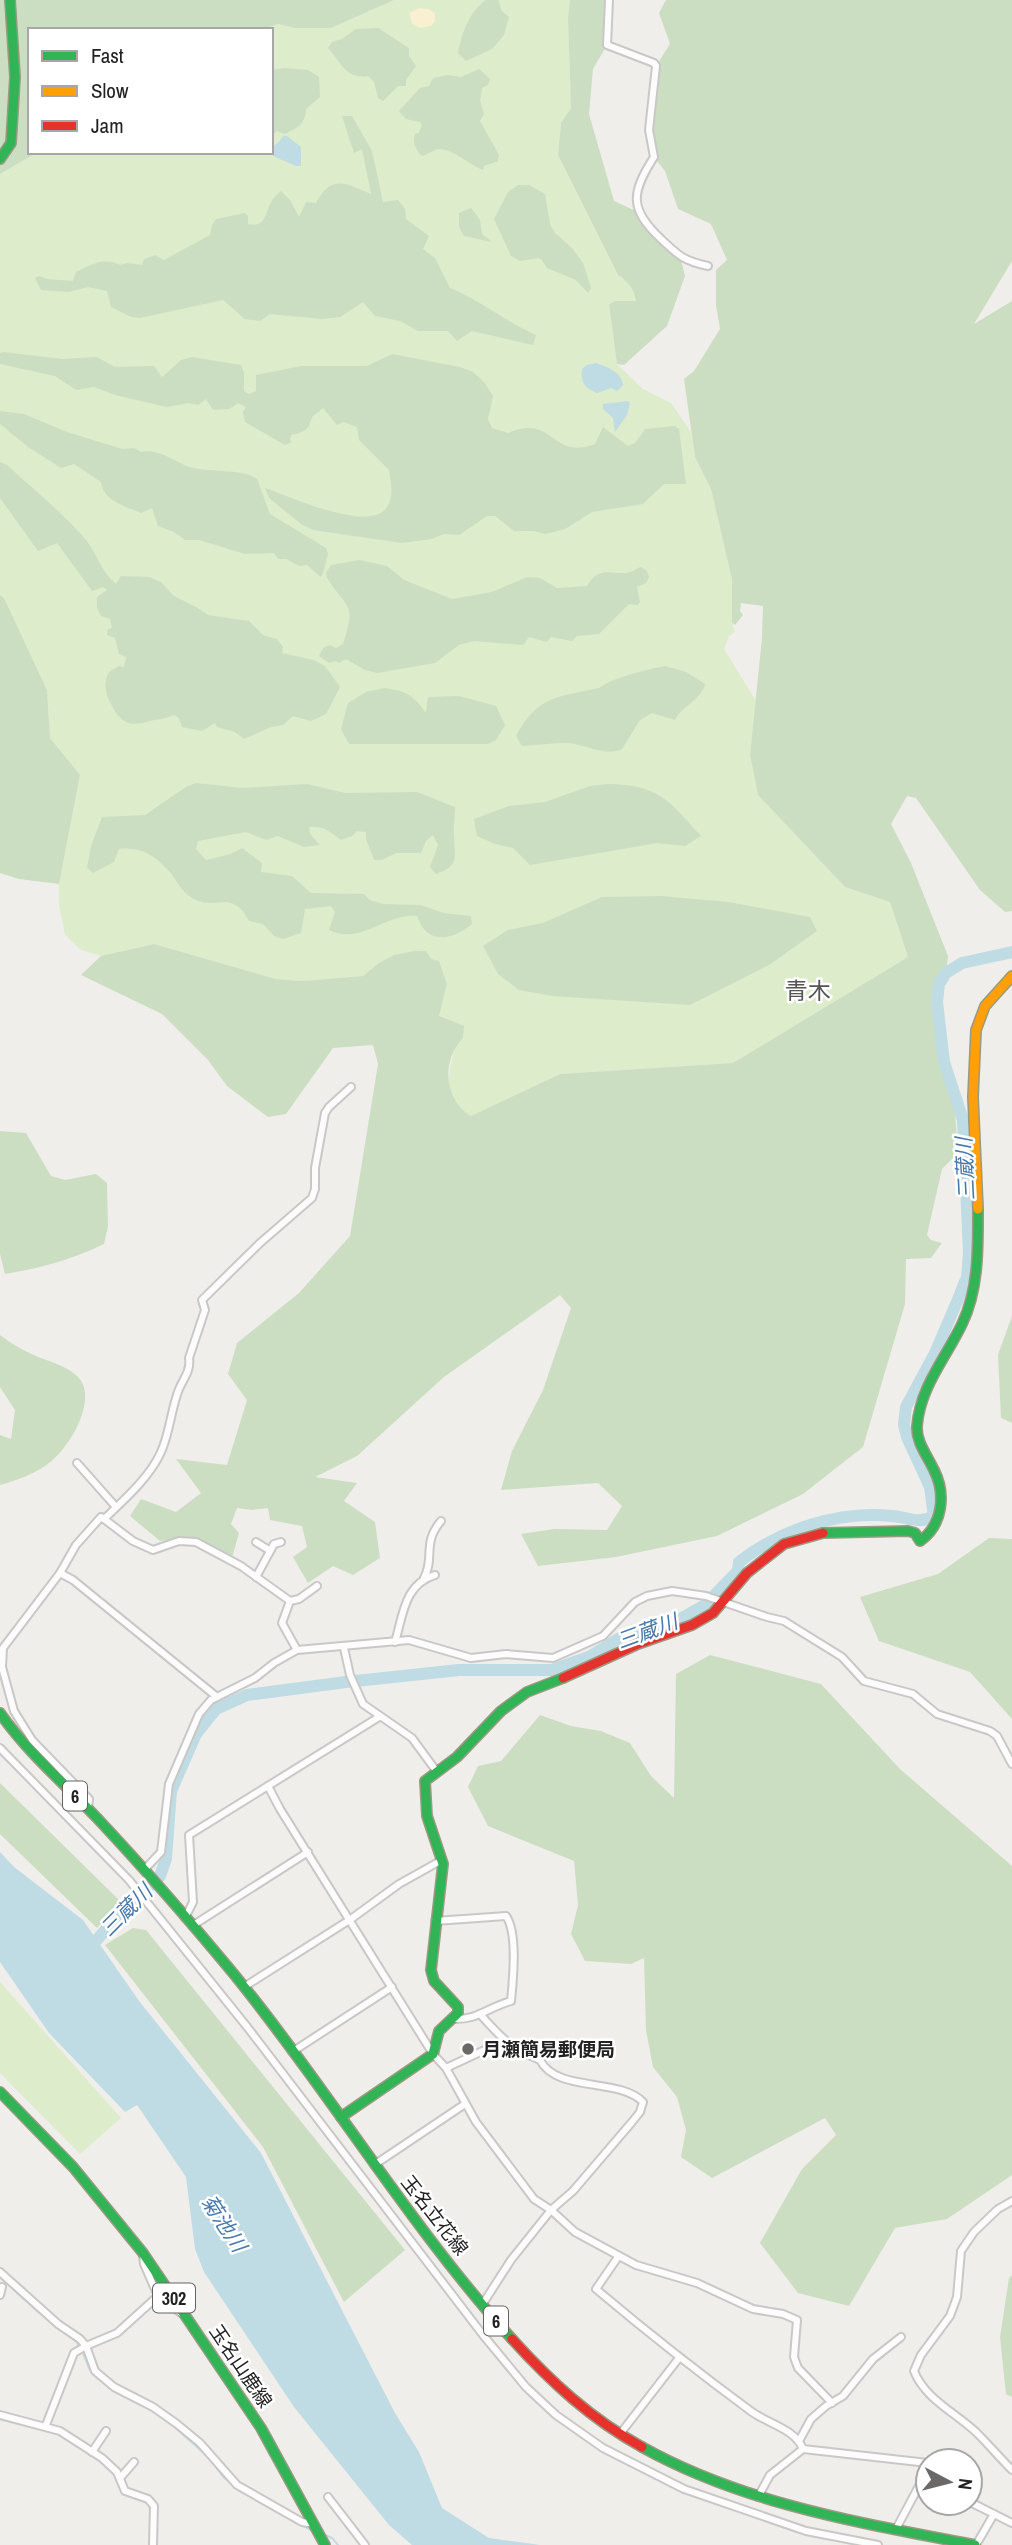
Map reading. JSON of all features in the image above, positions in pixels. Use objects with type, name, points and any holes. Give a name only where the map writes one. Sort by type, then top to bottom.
[{"type":"main road","points":[[0,159],[12,143],[15,77],[10,0]]},
{"type":"main road","points":[[341,2117],[433,2054],[439,2031],[458,2012],[458,2007],[434,1981],[430,1970],[442,1860],[441,1850],[427,1819],[425,1781],[457,1757],[501,1712],[527,1692],[638,1644],[692,1625],[713,1613],[719,1600],[747,1573],[784,1544],[824,1533],[880,1530],[908,1531],[915,1533],[920,1541],[924,1540],[937,1523],[942,1500],[937,1476],[919,1441],[916,1429],[926,1391],[963,1323],[974,1292],[979,1251],[972,1103],[975,1038],[978,1019],[983,1009],[1012,976]]},
{"type":"main road","name":"玉名立花線","points":[[0,1713],[11,1731],[164,1891],[244,1987],[374,2165],[482,2305],[540,2370],[579,2406],[620,2434],[691,2471],[758,2497],[976,2545]]},
{"type":"main road","name":"玉名山鹿線","points":[[0,2092],[73,2167],[143,2253],[261,2428],[323,2541]]},
{"type":"street","points":[[609,0],[607,45],[656,66],[649,130],[654,157],[642,176],[637,199],[638,212],[648,226],[681,258],[708,266]]},
{"type":"street","points":[[104,1519],[142,1479],[160,1453],[180,1388],[191,1366],[189,1358],[205,1311],[202,1300],[260,1242],[312,1198],[325,1113],[328,1107],[351,1087]]},
{"type":"street","points":[[77,1463],[116,1507]]},
{"type":"street","points":[[88,1809],[89,1799],[32,1740],[14,1711],[2,1667],[3,1648],[60,1573],[90,1527],[101,1517],[133,1541],[153,1550],[179,1541],[196,1542],[256,1577],[290,1601],[299,1599],[317,1586]]},
{"type":"street","points":[[395,1642],[408,1597],[428,1571],[429,1543],[434,1529],[441,1521]]},
{"type":"street","points":[[256,1542],[269,1550]]},
{"type":"street","points":[[256,1577],[269,1550],[274,1544],[281,1542]]},
{"type":"street","points":[[60,1573],[73,1580],[217,1697]]},
{"type":"street","points":[[424,1578],[435,1575]]},
{"type":"street","points":[[145,1869],[161,1852],[169,1784],[200,1714],[211,1700],[255,1678],[297,1650],[416,1641],[471,1658],[506,1654],[553,1658],[603,1636],[635,1602],[647,1596],[672,1591],[706,1596],[784,1621],[842,1657],[864,1681],[913,1694],[937,1714],[990,1731],[997,1736],[1012,1765]]},
{"type":"street","points":[[290,1601],[282,1623],[297,1650]]},
{"type":"street","points":[[0,1639],[8,1642]]},
{"type":"street","points":[[344,1647],[350,1675],[363,1704],[412,1738],[437,1772]]},
{"type":"street","points":[[185,1918],[193,1902],[188,1835],[379,1717]]},
{"type":"street","points":[[0,1748],[136,1888],[248,2028],[483,2335],[526,2387],[556,2415],[603,2448],[684,2490],[806,2531],[878,2545]]},
{"type":"street","points":[[268,1786],[433,2054],[446,2068],[465,2104],[534,2199],[575,2232],[618,2257],[659,2274],[697,2283],[753,2309],[783,2314],[797,2320],[794,2357],[798,2368],[832,2403]]},
{"type":"street","points":[[192,1926],[308,1852]]},
{"type":"street","points":[[244,1987],[351,1919],[399,1884],[442,1860]]},
{"type":"street","points":[[435,1921],[506,1916],[509,1920],[514,1972],[511,2001],[498,2004],[470,2020],[453,2019]]},
{"type":"street","points":[[292,2052],[392,1987]]},
{"type":"street","points":[[480,2014],[504,2041],[540,2060],[544,2067],[566,2079],[630,2093],[643,2102],[640,2112],[573,2191],[551,2210],[511,2260],[482,2305]]},
{"type":"street","points":[[446,2068],[504,2041]]},
{"type":"street","points":[[374,2165],[465,2104]]},
{"type":"street","points":[[1012,2201],[998,2209],[974,2232],[961,2251],[957,2297],[950,2316],[921,2355],[915,2371],[918,2380],[934,2400],[977,2433],[1012,2470]]},
{"type":"street","points":[[143,2253],[144,2264],[158,2296],[186,2315]]},
{"type":"street","points":[[618,2257],[596,2289],[679,2358],[763,2420],[799,2441],[803,2449]]},
{"type":"street","points":[[0,2272],[86,2346],[94,2371],[114,2387],[153,2407],[177,2424],[200,2443],[237,2484],[302,2522],[314,2526]]},
{"type":"street","points":[[0,2295],[2,2287]]},
{"type":"street","points":[[46,2425],[68,2365],[78,2350],[117,2333],[158,2296]]},
{"type":"street","points":[[799,2441],[811,2419],[843,2396],[873,2359],[901,2337]]},
{"type":"street","points":[[620,2434],[679,2358]]},
{"type":"street","points":[[0,2415],[46,2425],[60,2431],[117,2472],[125,2491],[148,2499],[154,2506],[153,2545]]},
{"type":"street","points":[[92,2452],[106,2431]]},
{"type":"street","points":[[758,2497],[770,2475],[803,2449],[914,2461]]},
{"type":"street","points":[[120,2478],[134,2462]]},
{"type":"street","points":[[896,2529],[914,2495]]},
{"type":"street","points":[[328,2497],[365,2545]]},
{"type":"street","points":[[984,2509],[1012,2523]]},
{"type":"street","points":[[976,2545],[994,2514]]},
{"type":"green space","points":[[0,0],[394,0],[331,28],[295,28],[278,24],[267,28],[28,28],[28,154],[35,154],[0,174]]},
{"type":"green space","points":[[394,0],[570,0],[568,18],[571,108],[561,123],[558,155],[618,275],[630,286],[637,301],[615,301],[609,304],[617,364],[643,389],[671,403],[691,432],[695,457],[711,489],[732,579],[732,623],[735,632],[729,636],[724,649],[756,701],[750,755],[758,795],[845,887],[890,902],[908,957],[733,1063],[560,1074],[471,1116],[455,1102],[449,1085],[455,1046],[439,1016],[447,984],[439,961],[394,955],[364,976],[302,981],[276,979],[154,944],[101,956],[81,950],[65,935],[59,905],[59,884],[80,775],[50,738],[47,690],[4,598],[0,595],[0,174],[35,154],[273,154],[273,28],[267,28],[278,24],[295,28],[331,28]]},
{"type":"green space","points":[[486,0],[498,0],[502,11],[509,17],[504,35],[492,49],[466,61],[458,53],[461,39],[471,16]]},
{"type":"green space","points":[[570,0],[609,0],[607,45],[593,69],[589,114],[614,201],[638,212],[681,260],[685,276],[667,326],[624,365],[617,364],[609,304],[615,301],[636,301],[635,297],[630,286],[618,275],[558,155],[561,123],[571,108],[568,18]]},
{"type":"green space","points":[[666,0],[1012,0],[1012,261],[974,324],[1012,301],[1012,911],[1005,912],[980,890],[916,798],[907,796],[891,824],[911,863],[948,956],[946,973],[939,984],[937,1033],[944,1071],[954,1098],[958,1153],[942,1169],[927,1235],[931,1240],[942,1243],[931,1258],[906,1259],[905,1304],[863,1447],[803,1494],[717,1536],[616,1557],[538,1566],[521,1534],[554,1529],[607,1530],[622,1506],[598,1483],[501,1490],[512,1451],[543,1390],[571,1308],[560,1295],[444,1377],[357,1456],[315,1477],[357,1483],[344,1501],[375,1522],[380,1558],[353,1575],[333,1566],[308,1583],[293,1557],[307,1547],[302,1526],[270,1520],[268,1508],[237,1508],[231,1524],[239,1533],[232,1558],[195,1537],[160,1541],[130,1516],[141,1499],[176,1512],[201,1493],[176,1459],[227,1465],[247,1400],[228,1374],[237,1343],[299,1293],[350,1236],[378,1064],[373,1045],[333,1048],[286,1114],[268,1117],[227,1086],[208,1060],[162,1014],[81,975],[101,956],[154,944],[276,979],[302,981],[363,976],[394,955],[426,951],[431,959],[439,961],[447,984],[439,1016],[464,1026],[463,1038],[451,1057],[449,1080],[455,1101],[471,1116],[560,1074],[733,1063],[908,957],[890,902],[845,887],[758,795],[750,755],[763,606],[741,603],[740,611],[743,615],[735,625],[732,623],[732,579],[711,489],[695,457],[684,379],[694,371],[720,329],[716,305],[716,270],[727,260],[711,224],[678,209],[665,171],[654,157],[649,130],[656,66],[670,44],[659,13]]},
{"type":"green space","points":[[378,28],[409,48],[409,56],[416,66],[406,80],[406,86],[398,86],[383,101],[378,98],[374,82],[368,76],[348,72],[328,48],[332,42],[342,39],[356,29]]},
{"type":"green space","points":[[479,69],[490,79],[488,85],[482,88],[480,101],[484,114],[480,121],[499,155],[498,161],[484,166],[483,170],[443,149],[422,156],[416,149],[414,140],[422,125],[420,122],[406,119],[399,111],[420,88],[429,86],[433,78],[448,75],[461,77]]},
{"type":"green space","points":[[273,70],[308,70],[319,77],[320,97],[306,109],[303,122],[285,134],[277,131],[273,134]]},
{"type":"green space","points":[[342,116],[352,116],[372,151],[383,202],[398,200],[405,209],[406,219],[429,236],[423,249],[435,258],[450,288],[536,335],[533,345],[472,331],[457,341],[448,331],[418,331],[400,321],[375,316],[363,302],[340,317],[322,319],[270,314],[260,321],[245,319],[223,300],[140,318],[131,317],[111,307],[107,291],[88,287],[69,292],[41,290],[35,278],[39,276],[73,281],[76,272],[98,262],[142,265],[144,259],[155,255],[164,260],[210,235],[216,219],[245,213],[248,216],[248,224],[259,224],[265,218],[270,203],[281,191],[290,200],[299,217],[306,202],[316,203],[333,185],[346,184],[371,194],[362,149],[354,153]]},
{"type":"green space","points":[[518,185],[529,185],[545,194],[550,224],[583,263],[591,288],[588,293],[576,280],[547,268],[538,258],[520,261],[511,256],[494,219],[508,192]]},
{"type":"green space","points":[[471,208],[480,220],[482,234],[492,242],[464,236],[459,227],[459,213]]},
{"type":"green space","points":[[0,353],[62,359],[97,357],[115,367],[154,366],[162,377],[181,360],[192,357],[241,365],[244,391],[249,394],[256,391],[256,375],[301,366],[367,366],[392,354],[460,367],[473,372],[484,382],[493,396],[488,419],[492,428],[508,433],[523,428],[535,429],[569,447],[581,448],[595,444],[603,427],[628,446],[635,443],[645,429],[675,426],[679,429],[686,484],[664,484],[643,504],[592,512],[565,529],[545,534],[514,531],[495,516],[487,516],[459,535],[444,534],[432,539],[402,543],[313,530],[301,524],[269,498],[265,488],[329,511],[364,517],[378,514],[387,507],[391,499],[389,470],[359,440],[357,427],[343,422],[337,425],[323,408],[312,417],[307,428],[291,435],[292,442],[285,445],[245,422],[243,412],[246,407],[238,403],[229,409],[213,410],[206,399],[198,405],[188,403],[167,407],[115,395],[94,387],[76,390],[55,376],[0,364]]},
{"type":"green space","points":[[0,411],[24,414],[67,432],[122,449],[134,448],[141,452],[160,453],[189,467],[250,475],[257,479],[270,514],[326,548],[328,554],[321,577],[307,565],[299,566],[286,559],[278,559],[274,553],[245,554],[199,540],[185,540],[158,526],[152,508],[141,513],[123,506],[106,494],[101,482],[74,464],[61,468],[28,447],[0,424]]},
{"type":"green space","points":[[0,462],[7,465],[77,530],[116,584],[121,576],[149,577],[161,582],[174,596],[208,615],[249,621],[263,635],[277,639],[283,647],[282,653],[313,660],[325,666],[340,687],[326,714],[311,721],[293,716],[283,725],[271,727],[244,739],[235,732],[217,727],[215,723],[202,731],[182,727],[179,718],[174,715],[134,724],[121,718],[109,700],[106,680],[109,672],[119,666],[124,667],[126,657],[119,654],[115,638],[107,635],[108,629],[112,628],[110,619],[101,616],[97,608],[97,597],[107,590],[103,587],[92,591],[57,543],[38,551],[0,498]]},
{"type":"green space","points":[[360,560],[387,566],[404,580],[452,599],[492,592],[527,577],[540,578],[557,588],[587,586],[602,573],[631,572],[641,567],[647,571],[649,577],[646,583],[637,587],[640,602],[638,605],[629,604],[599,634],[577,636],[572,641],[551,637],[547,642],[529,637],[523,645],[474,641],[459,645],[435,663],[377,673],[365,670],[346,659],[339,663],[329,663],[319,656],[324,647],[330,645],[336,648],[343,644],[349,621],[348,608],[326,573],[331,565]]},
{"type":"green space","points":[[0,595],[4,598],[47,690],[50,738],[80,775],[59,884],[19,879],[0,873]]},
{"type":"green space","points":[[665,666],[686,672],[705,684],[703,690],[675,720],[652,713],[640,720],[622,749],[608,752],[567,743],[522,746],[516,736],[532,713],[550,700],[599,688],[621,677]]},
{"type":"green space","points":[[384,688],[409,695],[426,713],[428,697],[459,696],[496,706],[505,725],[496,740],[488,744],[349,744],[341,729],[348,703],[366,692]]},
{"type":"green space","points":[[196,783],[242,788],[307,784],[345,793],[417,792],[455,807],[454,860],[449,868],[436,874],[430,867],[438,845],[433,835],[426,841],[421,853],[396,853],[382,860],[374,860],[366,832],[357,831],[341,840],[318,827],[309,827],[310,834],[320,845],[304,847],[278,836],[266,840],[246,832],[198,841],[196,849],[206,860],[231,854],[242,848],[262,863],[261,872],[292,876],[311,893],[364,894],[370,900],[383,904],[420,905],[444,913],[471,916],[472,924],[456,934],[437,937],[425,930],[417,916],[406,916],[362,932],[340,934],[329,930],[335,912],[331,906],[305,909],[301,933],[283,939],[274,936],[263,924],[249,921],[236,905],[201,902],[192,898],[162,864],[140,850],[119,849],[114,862],[93,873],[87,868],[91,846],[102,817],[145,815]]},
{"type":"green space","points":[[607,784],[639,787],[662,797],[701,836],[685,846],[657,843],[530,865],[513,848],[477,836],[474,819],[509,806],[545,802],[590,786]]},
{"type":"green space","points":[[661,896],[728,902],[810,917],[817,931],[769,965],[690,1005],[553,996],[519,990],[498,974],[483,946],[508,930],[543,923],[602,897]]},
{"type":"green space","points":[[0,1131],[26,1133],[51,1176],[65,1180],[96,1174],[107,1183],[108,1226],[104,1244],[56,1263],[5,1274],[0,1254]]},
{"type":"green space","points":[[1012,1316],[1012,1423],[1001,1418],[998,1355]]},
{"type":"green space","points":[[0,1335],[76,1375],[83,1385],[85,1397],[78,1424],[54,1459],[29,1475],[0,1485],[0,1435],[11,1439],[15,1410],[0,1387]]},
{"type":"green space","points":[[989,1538],[1012,1539],[1012,1719],[970,1672],[879,1641],[860,1597],[938,1574]]},
{"type":"green space","points":[[710,1655],[821,1684],[900,1769],[1012,1866],[1012,2175],[947,2219],[895,2228],[849,2306],[798,2293],[760,2243],[802,2169],[836,2135],[825,2118],[712,2178],[681,2157],[686,2130],[677,2097],[653,2067],[646,2030],[644,1958],[631,1964],[585,1961],[571,1934],[578,1905],[574,1861],[488,1826],[468,1787],[478,1766],[501,1761],[540,1715],[571,1726],[601,1731],[630,1743],[651,1776],[674,1798],[676,1674]]},
{"type":"green space","points":[[0,1783],[120,1901],[97,1928],[0,1834]]},
{"type":"green space","points":[[133,1928],[146,1930],[405,2250],[344,2302],[263,2147],[105,1945]]},
{"type":"green space","points":[[0,1982],[121,2118],[80,2154],[0,2073]]},
{"type":"green space","points":[[1012,2275],[1012,2397],[1006,2394],[1000,2337],[1009,2278]]},
{"type":"sand","points":[[419,8],[435,13],[435,22],[431,26],[420,28],[412,24],[409,13]]},
{"type":"water","points":[[283,136],[287,136],[301,147],[301,166],[273,156],[273,146]]},
{"type":"water","points":[[596,363],[620,377],[623,385],[617,391],[611,388],[597,393],[584,384],[582,369]]},
{"type":"water","points":[[630,403],[627,415],[615,432],[613,418],[603,409],[603,404]]},
{"type":"water","name":"菊池川","points":[[0,1852],[14,1867],[83,1920],[139,2001],[261,2153],[395,2413],[419,2452],[442,2508],[489,2538],[540,2545],[412,2545],[389,2525],[294,2407],[204,2272],[195,2249],[186,2177],[137,2105],[125,2112],[49,2033],[0,1962]]},
{"type":"waterway","name":"三蔵川","points":[[87,1951],[125,1908],[160,1876],[166,1859],[171,1791],[196,1734],[216,1709],[247,1695],[346,1682],[459,1670],[552,1670],[589,1657],[623,1636],[677,1621],[705,1605],[738,1571],[739,1562],[791,1532],[831,1519],[852,1516],[892,1516],[918,1520],[934,1516],[930,1487],[907,1437],[904,1425],[906,1407],[935,1353],[959,1297],[967,1277],[969,1253],[963,1120],[944,1062],[937,1002],[939,984],[946,973],[962,963],[1012,952]]},
{"type":"waterway","points":[[0,2277],[37,2311],[75,2339],[79,2346]]},
{"type":"waterway","points":[[82,2351],[94,2373]]},
{"type":"waterway","points":[[169,2422],[206,2455]]},
{"type":"waterway","points":[[212,2462],[224,2478],[232,2483]]},
{"type":"waterway","points":[[290,2519],[313,2531]]},
{"type":"waterway","points":[[325,2535],[338,2545]]},
{"type":"traffic: fast","points":[[0,159],[11,143],[15,77],[10,0]]},
{"type":"traffic: fast","points":[[823,1533],[908,1531],[915,1533],[920,1541],[934,1527],[940,1508],[940,1489],[938,1479],[920,1443],[917,1426],[928,1386],[962,1324],[972,1297],[978,1209]]},
{"type":"traffic: fast","points":[[341,2117],[433,2054],[439,2031],[458,2013],[458,2007],[434,1981],[431,1970],[443,1864],[427,1816],[425,1781],[457,1757],[501,1711],[527,1692],[563,1678]]},
{"type":"traffic: fast","points":[[0,1713],[34,1755],[149,1875],[233,1973],[439,2250],[512,2339]]},
{"type":"traffic: fast","points":[[0,2092],[73,2167],[143,2253],[261,2428],[325,2545]]},
{"type":"traffic: fast","points":[[642,2447],[681,2467],[762,2497],[846,2519],[975,2545]]},
{"type":"traffic: slow","points":[[978,1209],[973,1097],[976,1030],[985,1006],[1012,976]]},
{"type":"traffic: jam","points":[[563,1678],[638,1644],[692,1625],[713,1613],[747,1573],[784,1544],[823,1533]]},
{"type":"traffic: jam","points":[[512,2339],[572,2399],[642,2447]]},
{"type":"place","name":"月瀬簡易郵便局","points":[[468,2049]]},
{"type":"district","name":"青木","points":[[808,990]]}]
